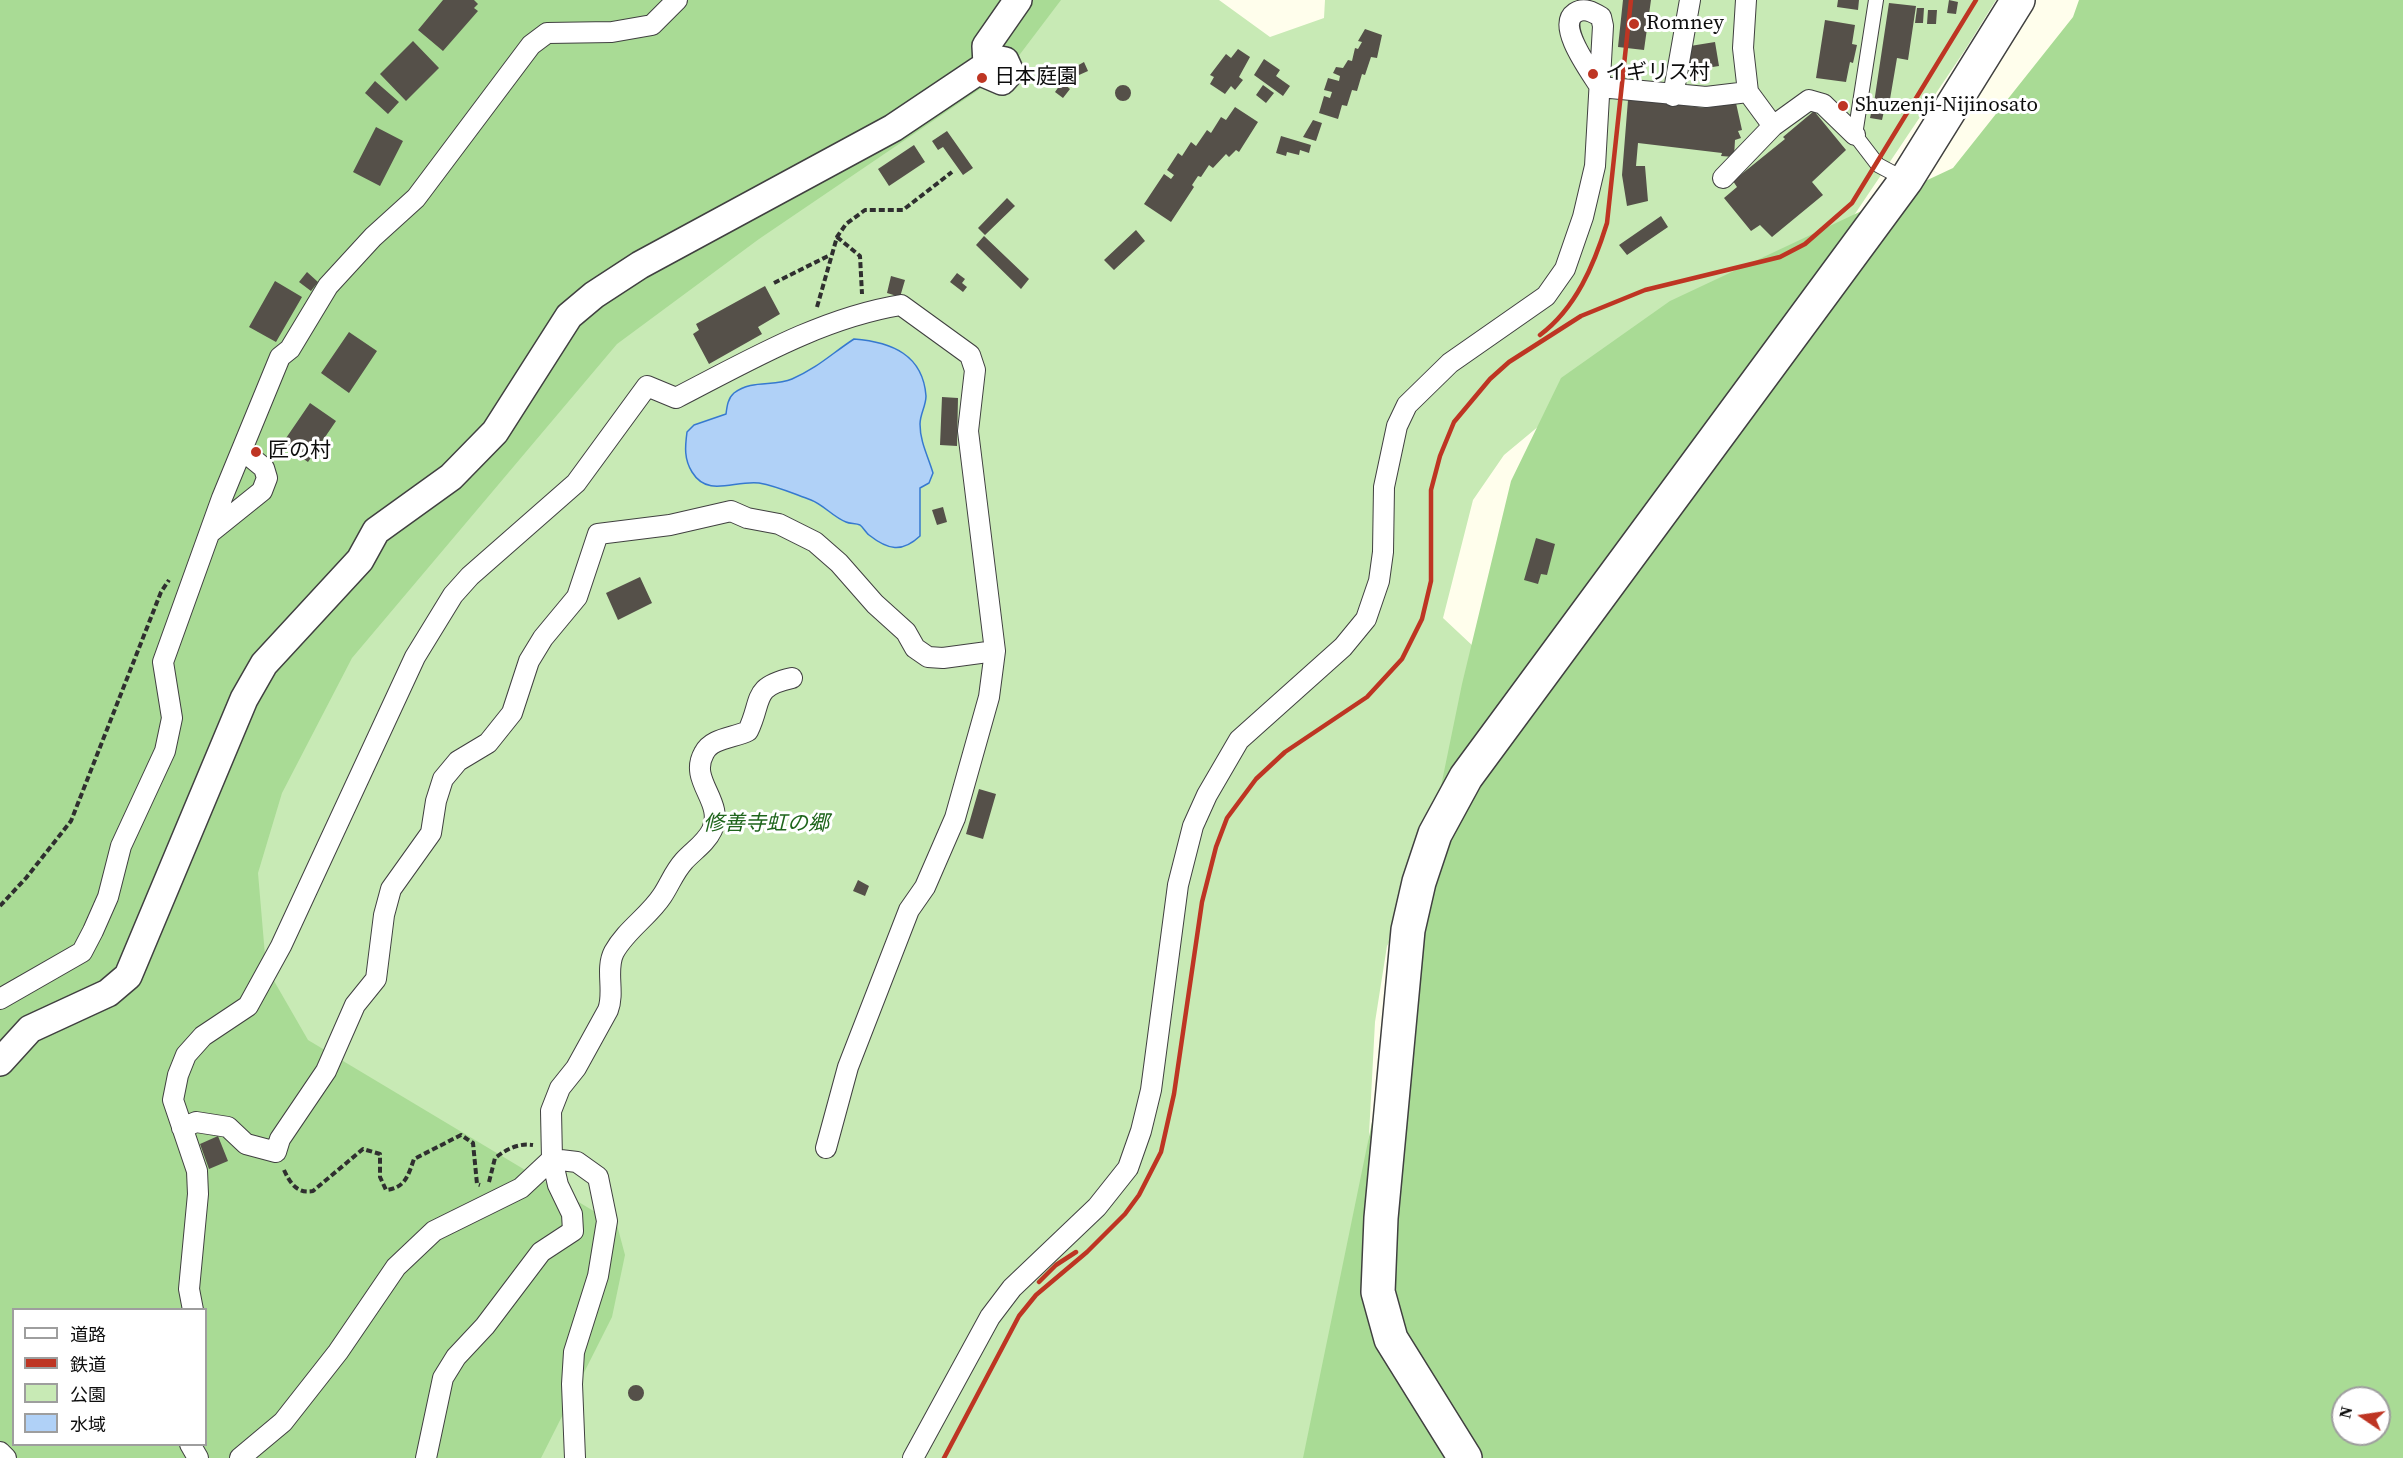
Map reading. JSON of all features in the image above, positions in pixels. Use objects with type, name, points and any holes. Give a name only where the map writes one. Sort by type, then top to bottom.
[{"type":"street","points":[[0,999],[82,952],[93,931],[108,897],[121,846],[165,751],[172,718],[163,662],[280,357],[290,349],[328,286],[373,237],[416,198],[531,45],[547,33],[612,32],[652,26],[677,0]]},
{"type":"street","points":[[0,1062],[30,1029],[108,993],[128,976],[244,699],[264,664],[354,568],[376,531],[451,477],[495,432],[569,316],[594,295],[640,265],[893,128],[984,69],[986,46],[1018,0]]},
{"type":"street","points":[[1673,96],[1689,0]]},
{"type":"street","points":[[1746,0],[1743,48],[1748,92],[1773,126]]},
{"type":"street","points":[[1465,1458],[1391,1339],[1378,1292],[1380,1218],[1407,942],[1422,872],[1435,834],[1466,777],[1906,180],[2018,0]]},
{"type":"street","points":[[913,1458],[990,1317],[1012,1288],[1097,1207],[1128,1168],[1141,1131],[1151,1090],[1178,885],[1193,826],[1217,776],[1239,740],[1343,648],[1366,619],[1379,581],[1382,562],[1384,487],[1397,426],[1407,405],[1450,363],[1546,296],[1565,269],[1583,217],[1595,166],[1600,87],[1673,96],[1706,97],[1748,92]]},
{"type":"street","points":[[1723,178],[1773,126],[1809,100],[1823,104],[1855,135]]},
{"type":"street","points":[[193,1308],[189,1288],[198,1194],[197,1171],[173,1100],[178,1075],[186,1055],[203,1036],[248,1006],[281,945],[415,657],[453,595],[470,576],[576,483],[647,386],[676,398],[791,341],[863,311],[901,305],[970,355],[975,370],[968,431],[995,651],[989,697],[955,818],[925,887],[909,910],[848,1067],[826,1148]]},
{"type":"street","points":[[211,532],[262,491],[267,478],[264,468],[243,450]]},
{"type":"street","points":[[182,1128],[196,1122],[228,1127],[246,1144],[276,1152],[280,1139],[326,1071],[355,1005],[376,979],[384,915],[391,890],[431,833],[436,801],[443,779],[458,760],[488,743],[512,713],[529,661],[543,638],[577,597],[598,534],[670,525],[731,512],[747,518],[779,524],[815,542],[839,563],[875,604],[906,632],[915,648],[928,657],[944,658],[995,651]]},
{"type":"street","points":[[426,1458],[443,1378],[456,1357],[485,1326],[541,1252],[573,1231],[572,1214],[558,1185],[552,1159],[551,1112],[560,1088],[576,1068],[608,1010],[614,952],[662,896],[673,874],[712,830],[715,812],[710,795],[700,781],[699,763],[705,749],[719,740],[748,731],[755,716],[757,700],[765,688],[792,678]]},
{"type":"street","points":[[240,1458],[283,1422],[338,1352],[396,1267],[434,1231],[521,1188],[552,1159],[577,1162],[598,1177],[607,1221],[598,1276],[574,1352],[572,1384],[575,1458]]},
{"type":"street","points":[[0,1452],[6,1458]]},
{"type":"lane","points":[[1876,0],[1855,135],[1878,165],[1906,180]]},
{"type":"path","points":[[791,341],[818,306],[831,254],[837,237],[846,224],[865,210],[903,210],[952,172]]},
{"type":"path","points":[[837,237],[860,256],[863,311]]},
{"type":"path","points":[[774,283],[831,254]]},
{"type":"path","points":[[0,906],[26,878],[70,821],[161,592],[174,573]]},
{"type":"path","points":[[276,1152],[291,1183],[306,1192],[313,1191],[363,1149],[380,1154],[380,1177],[386,1190],[395,1189],[404,1184],[414,1159],[461,1135],[473,1143],[475,1177],[477,1184],[484,1186],[490,1181],[495,1158],[508,1148],[525,1144],[540,1146],[552,1159]]},
{"type":"green space","points":[[0,0],[1061,0],[1008,70],[759,239],[617,344],[352,658],[282,793],[258,873],[266,967],[308,1040],[617,1225],[625,1255],[612,1317],[541,1458],[0,1458]]},
{"type":"green space","name":"修善寺虹の郷","points":[[421,0],[1219,0],[1270,37],[1324,18],[1325,0],[1996,0],[1828,254],[1575,396],[1504,455],[1473,500],[1443,618],[1522,692],[1387,946],[1375,1022],[1360,1304],[1420,1458],[0,1458],[0,945]]},
{"type":"green space","points":[[2079,0],[2403,0],[2403,1458],[1303,1458],[1462,684],[1511,481],[1561,378],[1670,301],[1953,168],[2073,17]]},
{"type":"water","points":[[854,339],[881,343],[903,353],[919,370],[924,382],[926,396],[920,420],[920,431],[933,473],[929,483],[920,488],[920,536],[901,547],[882,544],[860,525],[846,522],[816,502],[779,488],[759,483],[722,486],[706,484],[698,480],[686,458],[687,432],[694,425],[726,414],[727,405],[734,393],[748,386],[792,379]]},
{"type":"building","points":[[443,0],[474,0],[478,4],[474,8],[478,11],[443,51],[418,30]]},
{"type":"building","name":"Romney","points":[[1623,0],[1651,0],[1644,50],[1618,47]]},
{"type":"building","points":[[1838,0],[1859,0],[1858,10],[1837,7]]},
{"type":"building","points":[[1949,0],[1958,2],[1956,14],[1947,13]]},
{"type":"building","points":[[1889,3],[1916,6],[1908,60],[1897,58],[1889,105],[1874,103]]},
{"type":"building","points":[[1917,8],[1924,8],[1923,23],[1915,23]]},
{"type":"building","points":[[1928,10],[1937,10],[1936,24],[1927,24]]},
{"type":"building","points":[[1825,20],[1855,25],[1852,44],[1857,45],[1853,63],[1850,62],[1846,82],[1816,78]]},
{"type":"building","points":[[1365,29],[1382,35],[1377,58],[1371,57],[1365,75],[1362,74],[1357,91],[1352,90],[1347,106],[1342,105],[1338,119],[1319,113],[1324,96],[1330,98],[1332,92],[1324,90],[1328,78],[1339,81],[1340,76],[1333,73],[1336,67],[1343,68],[1348,60],[1352,61],[1355,48],[1358,49],[1362,42],[1358,41]]},
{"type":"building","points":[[413,41],[439,68],[406,101],[380,74]]},
{"type":"building","points":[[1715,42],[1719,66],[1687,71],[1684,47]]},
{"type":"building","points":[[1238,49],[1250,57],[1239,77],[1243,80],[1235,90],[1231,86],[1225,94],[1210,84],[1214,77],[1210,75],[1226,54],[1231,58]]},
{"type":"building","points":[[1264,59],[1280,70],[1276,76],[1290,86],[1283,96],[1254,75]]},
{"type":"building","points":[[1084,62],[1088,71],[1079,75],[1075,67]]},
{"type":"building","points":[[1070,70],[1078,77],[1070,86],[1062,80]]},
{"type":"building","points":[[375,81],[399,102],[388,114],[365,93]]},
{"type":"building","points":[[1062,82],[1070,89],[1063,98],[1055,92]]},
{"type":"building","points":[[1120,85],[1126,85],[1131,93],[1129,99],[1120,101],[1115,96],[1115,90]]},
{"type":"building","points":[[1263,85],[1274,93],[1266,103],[1256,95]]},
{"type":"building","points":[[1628,100],[1705,108],[1736,103],[1742,130],[1738,131],[1741,138],[1735,140],[1734,157],[1721,156],[1722,153],[1638,143],[1636,166],[1645,166],[1648,201],[1627,206],[1622,175]]},
{"type":"building","points":[[1235,107],[1258,122],[1239,152],[1236,150],[1229,157],[1226,154],[1213,168],[1209,165],[1201,177],[1198,176],[1192,185],[1194,187],[1171,222],[1144,204],[1164,174],[1171,179],[1174,175],[1167,170],[1178,153],[1182,156],[1191,142],[1196,146],[1207,130],[1211,133],[1221,117],[1226,120]]},
{"type":"building","points":[[1872,109],[1884,111],[1882,120],[1870,118]]},
{"type":"building","points":[[1814,111],[1846,150],[1812,182],[1823,195],[1772,237],[1760,225],[1751,231],[1724,198],[1737,187],[1733,181],[1785,139],[1783,137]]},
{"type":"building","points":[[1313,120],[1322,123],[1316,141],[1303,137]]},
{"type":"building","points":[[376,127],[403,141],[380,186],[353,172]]},
{"type":"building","points":[[947,131],[973,168],[963,175],[943,147],[938,150],[932,141]]},
{"type":"building","points":[[1281,136],[1311,145],[1309,153],[1300,150],[1299,155],[1287,152],[1286,156],[1276,153]]},
{"type":"building","points":[[914,145],[925,162],[889,186],[878,169]]},
{"type":"building","points":[[1007,198],[1015,206],[985,235],[978,228]]},
{"type":"building","points":[[1661,216],[1668,227],[1627,255],[1619,245]]},
{"type":"building","points":[[1136,230],[1145,241],[1114,270],[1104,260]]},
{"type":"building","points":[[984,236],[1029,279],[1021,289],[976,245]]},
{"type":"building","points":[[307,272],[318,282],[311,291],[299,282]]},
{"type":"building","points":[[957,273],[965,279],[962,283],[967,287],[963,292],[950,282]]},
{"type":"building","points":[[891,276],[905,280],[900,297],[887,293]]},
{"type":"building","points":[[275,281],[302,297],[276,342],[249,327]]},
{"type":"building","points":[[765,286],[780,314],[758,327],[762,334],[709,364],[693,334],[699,330],[696,324]]},
{"type":"building","points":[[349,332],[377,351],[349,393],[321,373]]},
{"type":"building","points":[[942,397],[958,398],[957,446],[940,445]]},
{"type":"building","points":[[310,403],[336,421],[308,462],[282,444]]},
{"type":"building","points":[[943,507],[947,522],[937,525],[932,510]]},
{"type":"building","points":[[1536,538],[1555,544],[1547,575],[1541,574],[1538,584],[1524,580]]},
{"type":"building","points":[[640,577],[652,603],[618,620],[606,593]]},
{"type":"building","points":[[979,789],[996,794],[983,839],[966,834]]},
{"type":"building","points":[[858,880],[869,886],[865,896],[853,891]]},
{"type":"building","points":[[218,1136],[228,1161],[209,1169],[200,1144]]},
{"type":"building","points":[[636,1385],[644,1393],[636,1401],[628,1393]]},
{"type":"railway","points":[[1540,335],[1553,324],[1574,299],[1590,270],[1607,223],[1631,0]]},
{"type":"railway","points":[[944,1458],[1019,1316],[1036,1295],[1087,1252],[1125,1214],[1139,1195],[1161,1152],[1174,1094],[1202,902],[1216,847],[1227,818],[1256,779],[1285,752],[1367,697],[1402,659],[1422,619],[1431,581],[1431,490],[1440,456],[1454,422],[1490,379],[1509,362],[1581,316],[1645,290],[1780,257],[1805,244],[1852,203],[1976,0]]},
{"type":"railway","points":[[1039,1282],[1056,1265],[1076,1252]]},
{"type":"place","name":"Romney","points":[[1634,24]]},
{"type":"place","name":"イギリス村","points":[[1593,74]]},
{"type":"place","name":"日本庭園","points":[[982,78]]},
{"type":"place","name":"Shuzenji-Nijinosato","points":[[1843,106]]},
{"type":"place","name":"匠の村","points":[[256,452]]}]
